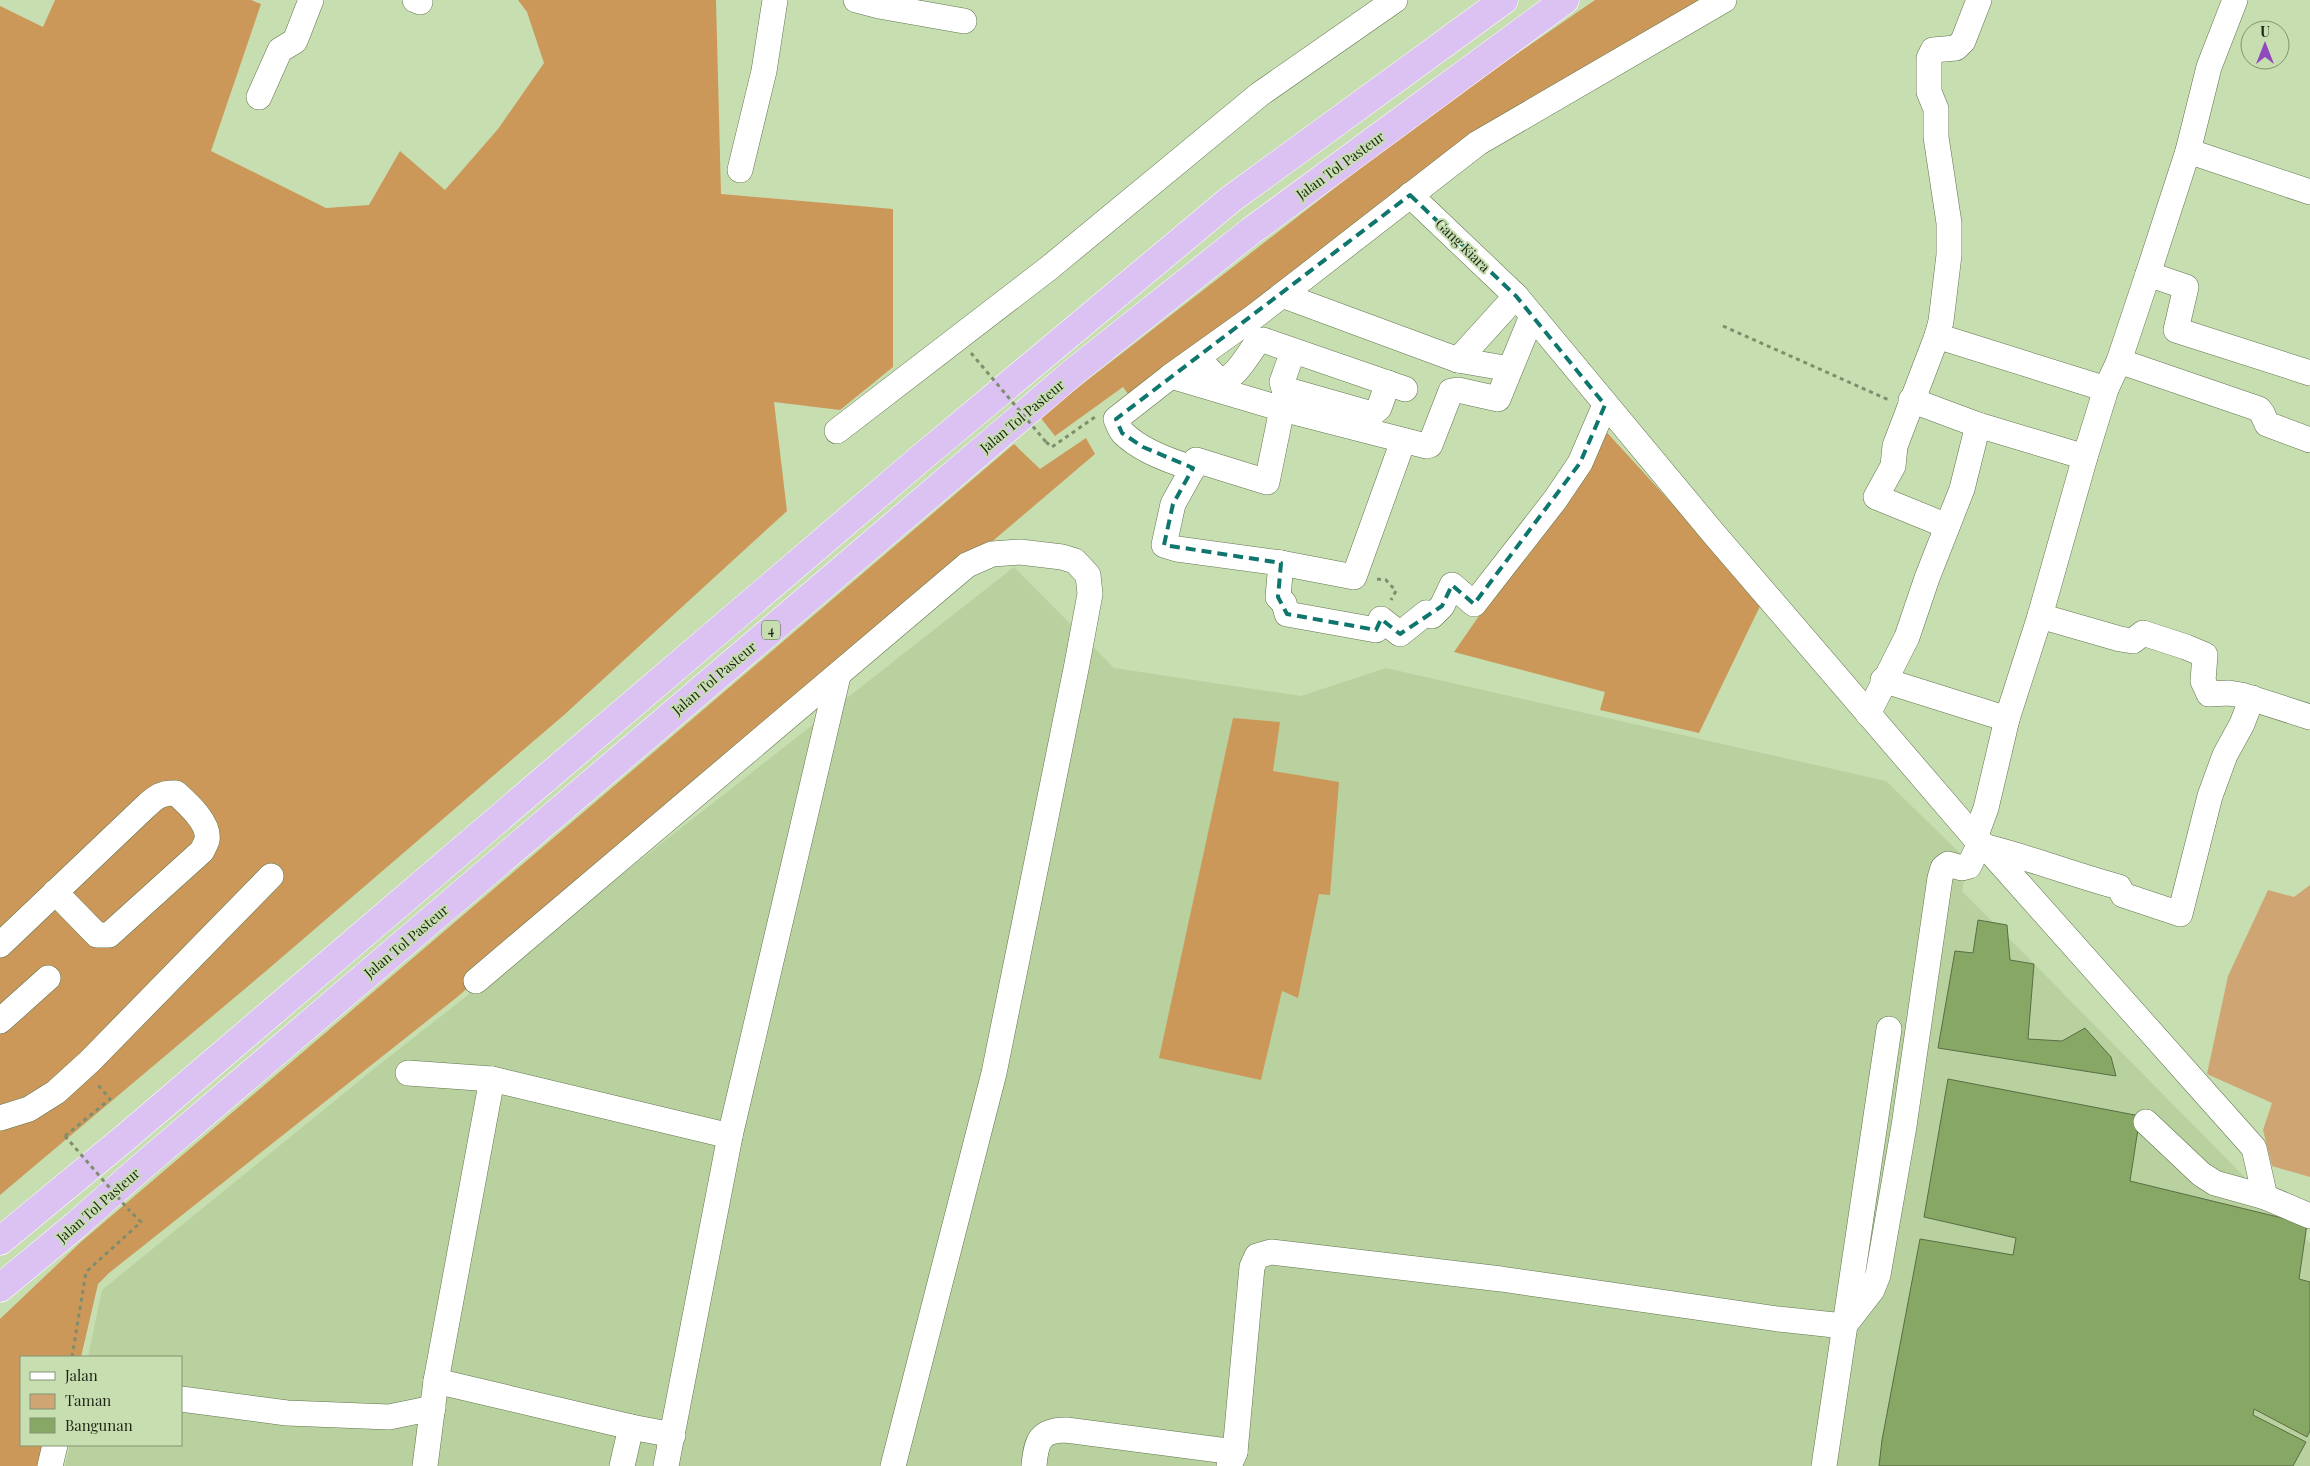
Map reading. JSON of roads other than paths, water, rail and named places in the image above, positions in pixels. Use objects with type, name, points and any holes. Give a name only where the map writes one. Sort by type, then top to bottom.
[{"type":"highway","name":"4","points":[[0,1241],[126,1138],[915,463],[1231,199],[1504,0]]},
{"type":"highway","name":"Jalan Tol Pasteur","points":[[0,1288],[1076,370],[1251,230],[1565,0]]},
{"type":"street","points":[[259,97],[280,50],[295,41],[311,0]]},
{"type":"street","points":[[740,170],[764,71],[775,0]]},
{"type":"street","points":[[856,0],[964,21]]},
{"type":"street","points":[[837,430],[1049,268],[1260,94],[1395,0]]},
{"type":"street","points":[[1193,468],[1164,459],[1143,447],[1122,432],[1116,419],[1282,295],[1478,143],[1724,0]]},
{"type":"street","points":[[1947,526],[1876,497],[1892,466],[1895,446],[1941,321],[1948,255],[1949,223],[1936,138],[1936,109],[1929,92],[1929,58],[1933,50],[1956,48],[1964,41],[1979,0]]},
{"type":"street","points":[[1844,1326],[1872,1290],[1878,1275],[1904,1126],[1940,878],[1943,868],[1948,864],[1962,868],[1968,866],[1980,843],[2006,719],[2040,616],[2085,457],[2106,389],[2119,361],[2188,151],[2209,67],[2235,0]]},
{"type":"street","points":[[2188,151],[2310,192]]},
{"type":"street","name":"Gang Kiara","points":[[1410,194],[1516,296],[1868,714],[1980,843],[2254,1148],[2265,1197]]},
{"type":"street","points":[[2148,274],[2186,286],[2176,330],[2310,373]]},
{"type":"street","points":[[1282,295],[1458,360],[1510,369]]},
{"type":"street","points":[[1458,360],[1516,296]]},
{"type":"street","points":[[1172,376],[1282,409],[1403,441],[1430,446],[1451,391],[1458,390],[1498,399],[1532,316]]},
{"type":"street","points":[[1937,336],[2106,389]]},
{"type":"street","points":[[1198,358],[1220,380],[1225,380],[1235,374],[1259,340],[1293,351],[1396,386],[1372,414],[1284,389],[1282,382],[1293,351]]},
{"type":"street","points":[[2119,361],[2259,410],[2262,412],[2267,424],[2310,440]]},
{"type":"street","points":[[1910,403],[2085,457]]},
{"type":"street","points":[[1281,563],[1278,597],[1284,603],[1287,614],[1354,624],[1376,630],[1381,619],[1400,634],[1426,613],[1432,616],[1442,606],[1452,585],[1474,604],[1521,546],[1580,463],[1606,405]]},
{"type":"street","points":[[1282,409],[1267,482],[1196,460],[1173,504],[1164,545],[1176,549],[1281,563],[1354,577],[1403,441]]},
{"type":"street","points":[[1868,714],[1883,680],[1907,637],[1927,578],[1962,489],[1978,425]]},
{"type":"street","points":[[476,981],[967,565],[992,554],[1028,552],[1075,561],[1088,575],[1090,594],[1078,664],[994,1073],[893,1466]]},
{"type":"street","points":[[2040,616],[2120,639],[2133,641],[2143,633],[2186,647],[2205,655],[2203,681],[2207,692],[2210,694],[2229,693],[2252,698],[2310,717]]},
{"type":"street","points":[[666,1466],[730,1136],[838,676]]},
{"type":"street","points":[[1883,680],[2006,719]]},
{"type":"street","points":[[1980,843],[2080,877],[2119,887],[2123,895],[2180,914],[2210,796],[2225,755],[2242,724],[2252,698]]},
{"type":"street","points":[[0,945],[55,892],[159,795],[167,792],[176,793],[202,822],[207,832],[207,841],[202,851],[109,935],[98,935],[55,892]]},
{"type":"street","points":[[0,1118],[29,1109],[56,1092],[271,876]]},
{"type":"street","points":[[0,1021],[48,978]]},
{"type":"street","points":[[1824,1466],[1889,1029]]},
{"type":"street","points":[[408,1073],[492,1079],[730,1136]]},
{"type":"street","points":[[426,1466],[436,1380],[492,1079]]},
{"type":"street","points":[[2146,1122],[2201,1174],[2215,1183],[2265,1197],[2310,1216]]},
{"type":"street","points":[[1034,1466],[1035,1451],[1041,1437],[1052,1430],[1066,1430],[1232,1459],[1252,1268],[1257,1256],[1271,1252],[1501,1279],[1778,1320],[1844,1326]]},
{"type":"street","points":[[436,1380],[630,1427],[673,1435]]},
{"type":"street","points":[[182,1399],[287,1413],[389,1417],[433,1408]]},
{"type":"street","points":[[622,1466],[630,1427]]},
{"type":"street","points":[[50,1466],[54,1446]]}]
